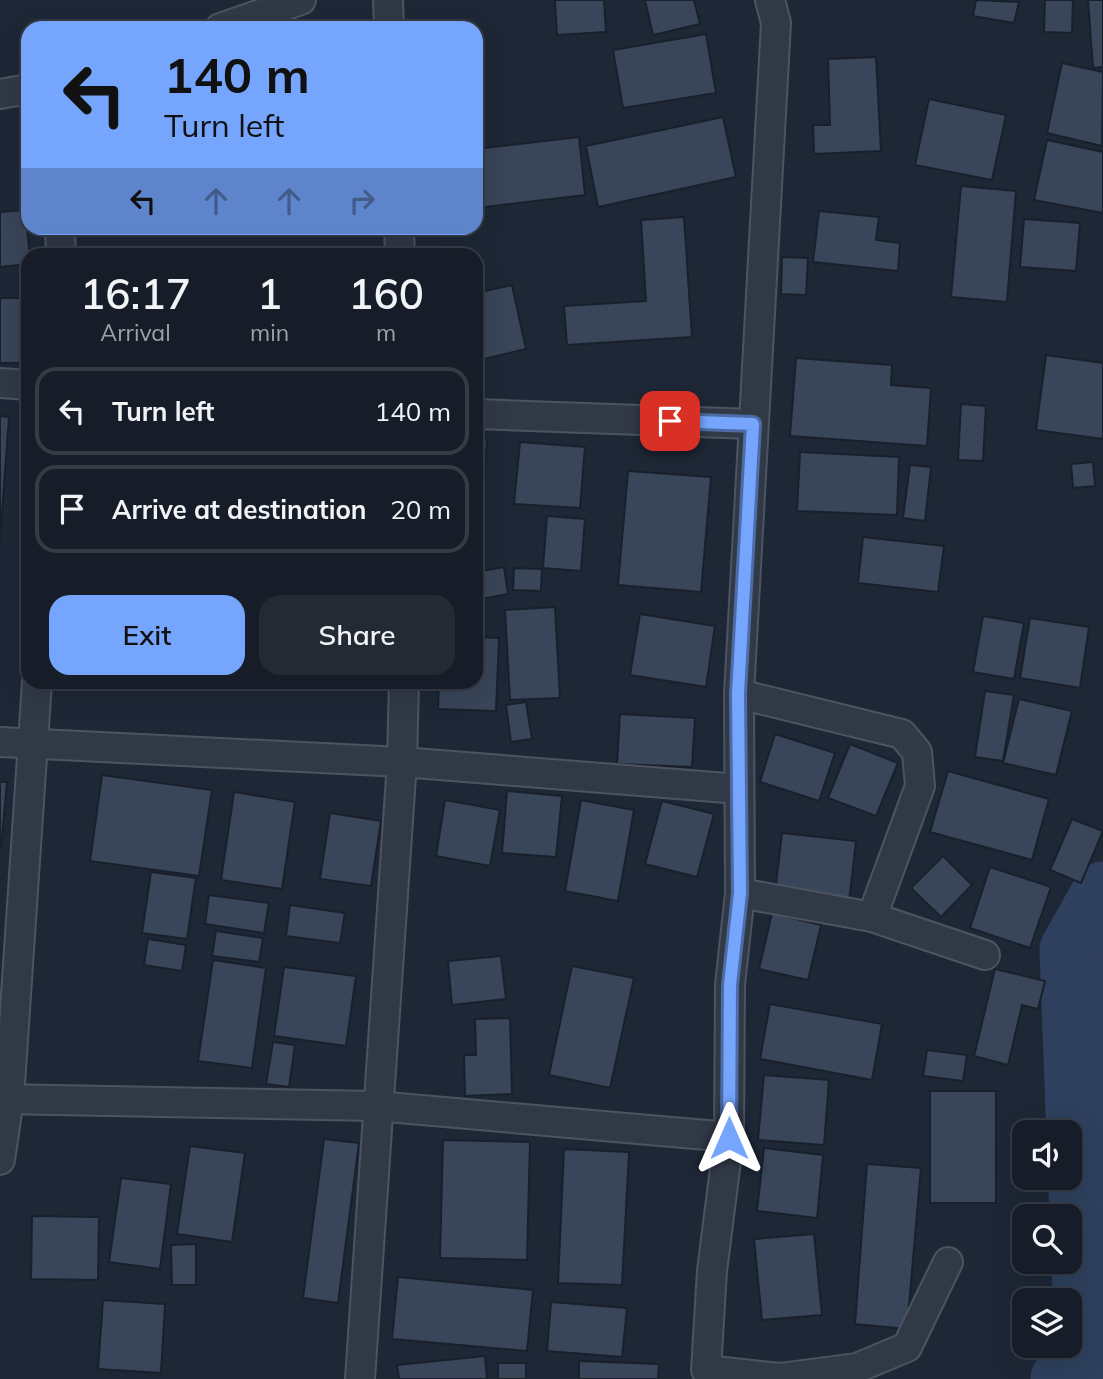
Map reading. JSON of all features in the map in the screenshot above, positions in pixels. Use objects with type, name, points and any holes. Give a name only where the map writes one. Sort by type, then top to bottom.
[{"type":"street","points":[[240,21],[301,0]]},
{"type":"street","points":[[388,0],[389,21]]},
{"type":"street","points":[[770,0],[776,23],[738,694],[740,893],[730,985],[729,1138],[712,1271],[706,1370],[780,1378],[858,1368],[907,1347],[948,1262]]},
{"type":"street","points":[[0,94],[21,90]]},
{"type":"street","points":[[0,383],[21,384]]},
{"type":"street","points":[[483,414],[753,424]]},
{"type":"street","points":[[0,1160],[36,689]]},
{"type":"street","points":[[360,1379],[376,1106],[402,762],[404,689]]},
{"type":"street","points":[[738,694],[902,734],[917,752],[920,786],[872,917]]},
{"type":"street","points":[[0,742],[402,762],[739,789]]},
{"type":"street","points":[[740,893],[872,917],[985,955]]},
{"type":"street","points":[[4,1099],[376,1106],[729,1138]]},
{"type":"building","points":[[555,0],[604,0],[606,32],[557,35]]},
{"type":"building","points":[[645,0],[694,0],[700,24],[653,35]]},
{"type":"building","points":[[976,0],[1019,2],[1014,23],[973,16]]},
{"type":"building","points":[[1045,0],[1073,0],[1072,33],[1044,32]]},
{"type":"building","points":[[1088,0],[1103,0],[1103,67],[1093,68]]},
{"type":"building","points":[[706,34],[716,93],[623,108],[613,50]]},
{"type":"building","points":[[876,57],[881,151],[814,154],[813,125],[830,125],[828,59]]},
{"type":"building","points":[[1062,63],[1103,72],[1102,146],[1047,133]]},
{"type":"building","points":[[929,99],[1006,115],[992,180],[915,165]]},
{"type":"building","points":[[723,117],[736,177],[598,207],[586,146]]},
{"type":"building","points":[[579,137],[585,195],[483,207],[483,148]]},
{"type":"building","points":[[1047,140],[1103,152],[1103,213],[1034,200]]},
{"type":"building","points":[[961,186],[1016,191],[1007,302],[951,297]]},
{"type":"building","points":[[21,210],[21,235],[28,235],[29,248],[21,248],[21,265],[0,267],[0,212]]},
{"type":"building","points":[[819,211],[879,217],[876,240],[900,243],[898,271],[813,262]]},
{"type":"building","points":[[684,217],[692,337],[567,345],[564,306],[646,301],[641,220]]},
{"type":"building","points":[[1024,219],[1080,223],[1076,271],[1020,267]]},
{"type":"building","points":[[782,257],[808,258],[806,295],[781,294]]},
{"type":"building","points":[[512,285],[526,349],[483,359],[483,291]]},
{"type":"building","points":[[0,298],[21,298],[21,363],[0,363]]},
{"type":"building","points":[[1046,355],[1103,363],[1103,439],[1036,430]]},
{"type":"building","points":[[796,358],[892,365],[891,385],[931,388],[927,446],[790,436]]},
{"type":"building","points":[[961,404],[986,406],[983,461],[958,460]]},
{"type":"building","points":[[0,416],[9,417],[0,541]]},
{"type":"building","points":[[483,440],[487,440],[483,500]]},
{"type":"building","points":[[520,442],[585,447],[580,508],[514,504]]},
{"type":"building","points":[[800,452],[899,457],[897,515],[797,511]]},
{"type":"building","points":[[1093,462],[1095,486],[1073,488],[1071,464]]},
{"type":"building","points":[[910,465],[931,467],[925,521],[903,518]]},
{"type":"building","points":[[628,471],[711,477],[701,592],[618,585]]},
{"type":"building","points":[[547,516],[585,519],[581,571],[543,568]]},
{"type":"building","points":[[863,537],[944,546],[938,592],[858,583]]},
{"type":"building","points":[[504,567],[508,594],[483,599],[483,571]]},
{"type":"building","points":[[514,568],[542,569],[541,591],[513,590]]},
{"type":"building","points":[[555,607],[560,698],[510,700],[505,610]]},
{"type":"building","points":[[640,614],[715,626],[706,687],[630,675]]},
{"type":"building","points":[[983,616],[1024,623],[1014,679],[973,672]]},
{"type":"building","points":[[1030,618],[1089,627],[1080,688],[1020,678]]},
{"type":"building","points":[[483,637],[499,638],[496,711],[438,709],[439,689],[483,689]]},
{"type":"building","points":[[985,691],[1014,695],[1003,761],[975,757]]},
{"type":"building","points":[[1019,699],[1072,711],[1056,775],[1003,763]]},
{"type":"building","points":[[526,702],[532,739],[511,742],[506,705]]},
{"type":"building","points":[[620,714],[695,718],[692,767],[617,764]]},
{"type":"building","points":[[775,734],[835,753],[819,801],[760,782]]},
{"type":"building","points":[[850,744],[898,763],[876,816],[828,798]]},
{"type":"building","points":[[948,771],[1049,799],[1032,860],[930,832]]},
{"type":"building","points":[[102,775],[212,790],[199,876],[90,861]]},
{"type":"building","points":[[0,782],[7,782],[1,849],[0,849]]},
{"type":"building","points":[[507,791],[562,796],[556,857],[502,853]]},
{"type":"building","points":[[234,792],[295,802],[282,889],[221,880]]},
{"type":"building","points":[[445,800],[500,810],[490,866],[436,856]]},
{"type":"building","points":[[581,800],[634,810],[618,901],[565,891]]},
{"type":"building","points":[[662,801],[714,814],[697,877],[645,864]]},
{"type":"building","points":[[330,813],[381,821],[371,886],[320,879]]},
{"type":"building","points":[[1072,819],[1103,831],[1081,883],[1050,870]]},
{"type":"building","points":[[782,833],[856,841],[849,902],[775,893]]},
{"type":"building","points":[[943,856],[972,885],[941,917],[911,888]]},
{"type":"building","points":[[990,867],[1051,887],[1030,948],[970,928]]},
{"type":"building","points":[[151,872],[196,878],[187,939],[142,933]]},
{"type":"building","points":[[209,895],[269,903],[264,933],[205,924]]},
{"type":"building","points":[[290,905],[345,913],[340,943],[286,936]]},
{"type":"building","points":[[772,913],[821,925],[808,980],[759,969]]},
{"type":"building","points":[[216,931],[263,938],[259,962],[212,956]]},
{"type":"building","points":[[148,939],[186,945],[182,971],[144,965]]},
{"type":"building","points":[[501,956],[506,999],[452,1005],[448,961]]},
{"type":"building","points":[[213,960],[266,968],[252,1068],[198,1061]]},
{"type":"building","points":[[572,966],[634,978],[610,1088],[549,1075]]},
{"type":"building","points":[[284,967],[356,976],[346,1046],[274,1036]]},
{"type":"building","points":[[995,969],[1045,981],[1038,1009],[1022,1005],[1008,1065],[974,1056]]},
{"type":"building","points":[[770,1004],[882,1024],[872,1080],[760,1059]]},
{"type":"building","points":[[510,1018],[512,1094],[465,1096],[464,1055],[476,1055],[475,1019]]},
{"type":"building","points":[[273,1042],[295,1045],[289,1087],[266,1084]]},
{"type":"building","points":[[927,1050],[967,1055],[963,1081],[923,1076]]},
{"type":"building","points":[[764,1075],[829,1080],[824,1145],[758,1140]]},
{"type":"building","points":[[930,1091],[996,1091],[996,1203],[930,1203]]},
{"type":"building","points":[[324,1139],[359,1143],[338,1303],[303,1298]]},
{"type":"building","points":[[443,1140],[530,1142],[527,1260],[440,1258]]},
{"type":"building","points":[[190,1146],[245,1153],[232,1242],[177,1234]]},
{"type":"building","points":[[764,1148],[823,1155],[817,1218],[757,1211]]},
{"type":"building","points":[[564,1149],[629,1152],[622,1285],[558,1283]]},
{"type":"building","points":[[867,1164],[921,1168],[907,1329],[855,1324]]},
{"type":"building","points":[[121,1178],[171,1184],[160,1269],[109,1262]]},
{"type":"building","points":[[32,1216],[99,1217],[98,1280],[31,1279]]},
{"type":"building","points":[[814,1234],[822,1315],[762,1320],[754,1239]]},
{"type":"building","points":[[196,1244],[196,1285],[172,1285],[171,1245]]},
{"type":"building","points":[[398,1277],[533,1290],[527,1351],[392,1339]]},
{"type":"building","points":[[103,1300],[165,1304],[161,1373],[98,1369]]},
{"type":"building","points":[[551,1302],[627,1308],[622,1357],[547,1351]]},
{"type":"building","points":[[485,1356],[487,1379],[399,1379],[397,1365]]},
{"type":"building","points":[[579,1361],[659,1364],[658,1379],[579,1379]]},
{"type":"building","points":[[498,1363],[526,1363],[526,1379],[498,1379]]},
{"type":"waterway","points":[[1062,1379],[1086,1352],[1071,950],[1103,893]]},
{"type":"route","points":[[670,421],[753,424],[738,694],[740,893],[730,985],[729,1138]]}]
